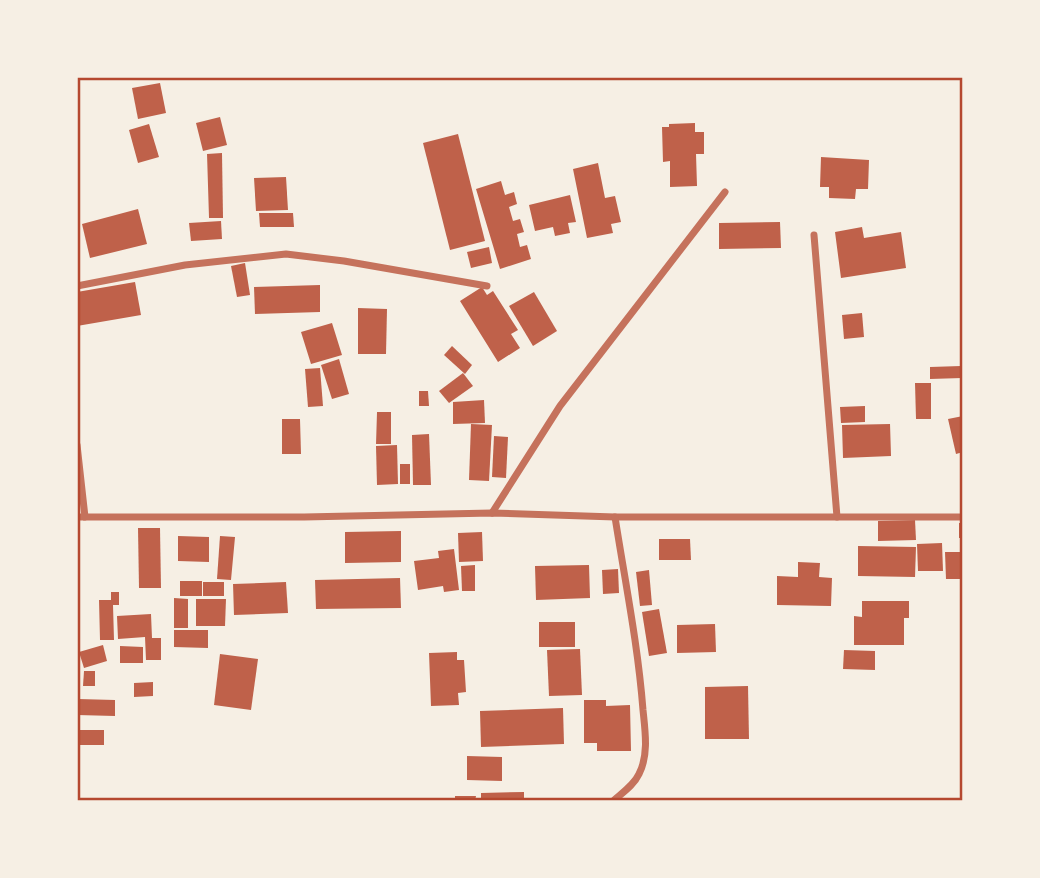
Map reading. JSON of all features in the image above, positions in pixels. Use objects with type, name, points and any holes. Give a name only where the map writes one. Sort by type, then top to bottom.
[{"type":"street","points":[[492,513],[560,406],[726,192]]},
{"type":"street","points":[[814,235],[837,517]]},
{"type":"street","points":[[77,286],[185,265],[286,254],[344,261],[487,286]]},
{"type":"street","points":[[77,445],[81,517],[492,513],[615,517],[963,517]]},
{"type":"street","points":[[613,801],[639,774],[644,761],[646,738],[640,672],[615,517]]},
{"type":"building","points":[[160,83],[166,113],[138,119],[132,88]]},
{"type":"building","points":[[220,117],[227,145],[203,151],[196,123]]},
{"type":"building","points":[[695,123],[695,132],[704,132],[704,154],[696,154],[697,186],[670,187],[670,161],[663,162],[662,127],[669,127],[669,124]]},
{"type":"building","points":[[149,124],[159,157],[138,163],[129,130]]},
{"type":"building","points":[[458,134],[485,241],[450,250],[423,143]]},
{"type":"building","points":[[222,153],[223,218],[209,218],[207,154]]},
{"type":"building","points":[[821,157],[869,160],[868,189],[856,189],[855,199],[829,198],[829,187],[820,187]]},
{"type":"building","points":[[598,163],[605,198],[615,196],[621,222],[611,224],[613,233],[587,238],[573,169]]},
{"type":"building","points":[[286,177],[288,210],[256,211],[254,178]]},
{"type":"building","points":[[501,181],[505,195],[514,192],[517,204],[509,207],[513,221],[520,219],[524,232],[517,234],[520,247],[527,245],[531,259],[500,269],[476,189]]},
{"type":"building","points":[[570,195],[576,222],[568,223],[570,233],[555,236],[553,227],[535,231],[529,205]]},
{"type":"building","points":[[138,209],[147,244],[90,258],[82,224]]},
{"type":"building","points":[[259,213],[293,213],[294,227],[260,227]]},
{"type":"building","points":[[221,221],[222,239],[191,241],[189,223]]},
{"type":"building","points":[[780,222],[781,248],[719,249],[719,223]]},
{"type":"building","points":[[862,227],[864,238],[901,232],[906,268],[841,278],[835,232]]},
{"type":"building","points":[[489,247],[492,263],[471,268],[467,252]]},
{"type":"building","points":[[245,263],[250,295],[237,297],[231,266]]},
{"type":"building","points":[[135,282],[141,315],[77,326],[77,292]]},
{"type":"building","points":[[320,285],[320,312],[255,314],[254,287]]},
{"type":"building","points":[[482,287],[487,295],[493,291],[518,330],[511,334],[520,348],[498,362],[460,301]]},
{"type":"building","points":[[534,292],[557,331],[533,346],[509,306]]},
{"type":"building","points":[[358,308],[387,309],[386,354],[358,354]]},
{"type":"building","points":[[862,313],[864,337],[844,339],[842,315]]},
{"type":"building","points":[[332,323],[342,355],[311,364],[301,332]]},
{"type":"building","points":[[452,346],[472,365],[465,374],[444,355]]},
{"type":"building","points":[[339,359],[349,394],[332,399],[321,365]]},
{"type":"building","points":[[961,366],[962,378],[930,379],[930,367]]},
{"type":"building","points":[[320,368],[323,406],[308,407],[305,369]]},
{"type":"building","points":[[463,373],[473,386],[449,403],[439,391]]},
{"type":"building","points":[[915,383],[931,383],[931,419],[916,419]]},
{"type":"building","points":[[419,391],[428,391],[429,406],[419,406]]},
{"type":"building","points":[[484,400],[485,423],[453,424],[453,402]]},
{"type":"building","points":[[865,406],[865,422],[841,423],[840,407]]},
{"type":"building","points":[[377,412],[391,412],[391,444],[376,444]]},
{"type":"building","points":[[963,416],[963,452],[956,454],[948,419]]},
{"type":"building","points":[[282,419],[300,419],[301,454],[282,454]]},
{"type":"building","points":[[471,424],[492,425],[489,481],[469,480]]},
{"type":"building","points":[[890,424],[891,456],[843,458],[842,425]]},
{"type":"building","points":[[429,434],[431,485],[413,485],[412,435]]},
{"type":"building","points":[[494,436],[508,437],[506,478],[492,477]]},
{"type":"building","points":[[397,445],[398,484],[377,485],[376,446]]},
{"type":"building","points":[[400,464],[410,464],[410,484],[400,484]]},
{"type":"building","points":[[915,520],[916,540],[878,541],[878,521]]},
{"type":"building","points":[[959,523],[963,523],[963,538],[959,538]]},
{"type":"building","points":[[138,528],[160,528],[161,588],[139,588]]},
{"type":"building","points":[[401,531],[401,562],[345,563],[345,532]]},
{"type":"building","points":[[482,532],[483,561],[459,562],[458,533]]},
{"type":"building","points":[[178,536],[209,537],[209,562],[178,561]]},
{"type":"building","points":[[220,536],[235,537],[231,580],[217,579]]},
{"type":"building","points":[[659,539],[690,539],[691,560],[659,560]]},
{"type":"building","points":[[942,543],[943,571],[918,571],[917,544]]},
{"type":"building","points":[[858,546],[916,547],[915,577],[858,576]]},
{"type":"building","points":[[454,549],[459,590],[444,592],[443,586],[418,590],[414,561],[439,558],[438,551]]},
{"type":"building","points":[[945,552],[961,552],[961,579],[946,579]]},
{"type":"building","points":[[798,562],[820,563],[819,577],[832,578],[831,606],[777,605],[777,576],[798,577]]},
{"type":"building","points":[[475,565],[475,591],[462,591],[461,566]]},
{"type":"building","points":[[589,565],[590,598],[536,600],[535,566]]},
{"type":"building","points":[[618,569],[619,593],[603,594],[602,570]]},
{"type":"building","points":[[649,570],[652,605],[640,606],[636,572]]},
{"type":"building","points":[[400,578],[401,608],[316,609],[315,580]]},
{"type":"building","points":[[180,581],[202,581],[202,596],[180,596]]},
{"type":"building","points":[[203,582],[224,582],[224,596],[203,596]]},
{"type":"building","points":[[286,582],[288,613],[234,615],[233,584]]},
{"type":"building","points":[[111,592],[119,592],[119,605],[113,605],[114,640],[100,640],[99,600],[111,600]]},
{"type":"building","points":[[174,598],[188,599],[188,628],[174,628]]},
{"type":"building","points":[[196,599],[226,599],[225,626],[196,626]]},
{"type":"building","points":[[862,601],[909,601],[909,618],[904,618],[904,645],[854,645],[854,616],[862,617]]},
{"type":"building","points":[[659,609],[667,653],[649,656],[642,612]]},
{"type":"building","points":[[151,614],[152,638],[161,638],[161,660],[146,660],[145,637],[118,639],[117,616]]},
{"type":"building","points":[[539,622],[575,622],[575,647],[539,647]]},
{"type":"building","points":[[715,624],[716,652],[677,653],[677,625]]},
{"type":"building","points":[[174,630],[208,630],[208,648],[174,647]]},
{"type":"building","points":[[103,645],[107,661],[84,668],[79,652]]},
{"type":"building","points":[[120,646],[143,647],[143,663],[120,663]]},
{"type":"building","points":[[580,649],[582,695],[549,696],[547,650]]},
{"type":"building","points":[[844,650],[875,651],[875,670],[843,669]]},
{"type":"building","points":[[457,652],[457,660],[464,660],[466,692],[458,693],[459,705],[431,706],[429,653]]},
{"type":"building","points":[[220,654],[258,659],[251,710],[214,705]]},
{"type":"building","points":[[84,671],[95,671],[95,686],[83,686]]},
{"type":"building","points":[[153,682],[153,696],[134,697],[134,683]]},
{"type":"building","points":[[748,686],[749,739],[705,739],[705,687]]},
{"type":"building","points":[[78,699],[115,700],[115,716],[77,715]]},
{"type":"building","points":[[584,700],[606,700],[606,706],[630,705],[631,751],[597,751],[597,743],[584,743]]},
{"type":"building","points":[[563,708],[564,744],[481,747],[480,711]]},
{"type":"building","points":[[80,730],[104,730],[104,745],[80,745]]},
{"type":"building","points":[[467,756],[502,757],[502,781],[467,780]]},
{"type":"building","points":[[524,792],[524,801],[481,801],[481,793]]},
{"type":"building","points":[[455,796],[476,796],[475,801],[455,801]]}]
